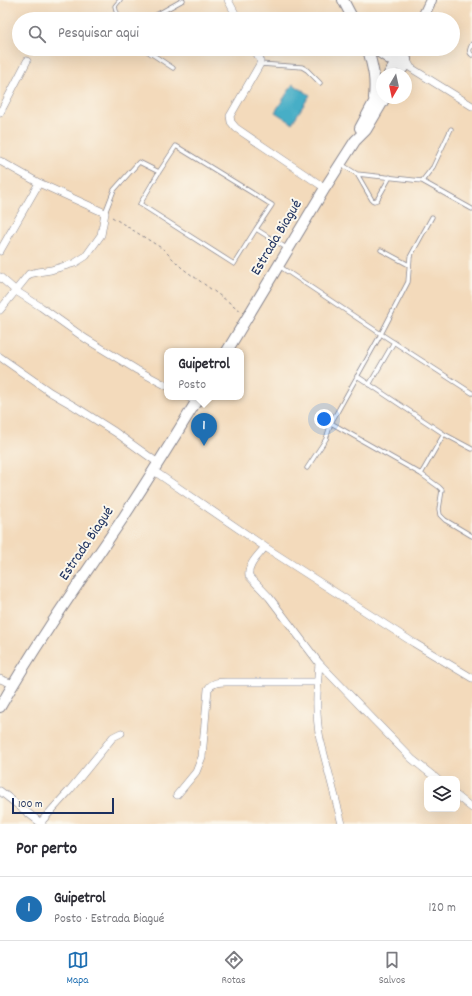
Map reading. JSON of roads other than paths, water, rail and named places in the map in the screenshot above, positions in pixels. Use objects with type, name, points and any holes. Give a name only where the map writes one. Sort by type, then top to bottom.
[{"type":"main road","points":[[343,0],[349,12]]},
{"type":"main road","points":[[424,12],[428,2]]},
{"type":"main road","points":[[370,56],[375,84],[373,103]]},
{"type":"main road","points":[[390,56],[403,62]]},
{"type":"main road","name":"Estrada Biagué","points":[[355,141],[376,98]]},
{"type":"main road","name":"Estrada Biagué","points":[[229,348],[340,164],[355,141],[366,130],[381,104]]},
{"type":"main road","name":"Estrada Biagué","points":[[0,707],[13,684],[156,467],[193,400]]},
{"type":"street","points":[[228,0],[234,12]]},
{"type":"street","points":[[258,56],[260,64],[230,116],[231,122],[236,128],[325,188]]},
{"type":"street","points":[[0,113],[28,61]]},
{"type":"street","points":[[403,62],[472,106]]},
{"type":"street","points":[[0,161],[39,183],[105,214],[101,235],[86,256],[75,263],[51,270],[29,274],[0,310]]},
{"type":"street","points":[[0,250],[39,183]]},
{"type":"street","points":[[0,277],[16,291],[41,307],[86,340],[164,384]]},
{"type":"street","points":[[0,357],[50,392],[115,432],[156,467],[266,547],[414,643],[472,678]]},
{"type":"street","points":[[266,547],[249,568],[249,576],[268,597],[318,663],[412,759],[433,776]]},
{"type":"street","points":[[318,663],[317,725],[342,824]]},
{"type":"street","points":[[0,679],[13,684]]},
{"type":"street","points":[[177,795],[196,772],[200,761],[203,751],[208,689],[212,684],[230,682],[318,682]]},
{"type":"street","points":[[0,791],[41,823],[113,737],[121,733]]},
{"type":"street","points":[[460,798],[472,808]]},
{"type":"lane","points":[[117,12],[115,6],[120,0]]},
{"type":"lane","points":[[162,12],[183,0]]},
{"type":"lane","points":[[472,44],[469,48],[469,52],[472,55]]},
{"type":"lane","points":[[155,56],[173,68]]},
{"type":"lane","points":[[260,64],[302,67],[320,83]]},
{"type":"lane","points":[[422,181],[433,167],[451,130]]},
{"type":"lane","points":[[176,146],[272,205],[256,230],[234,264],[140,204],[176,146]]},
{"type":"lane","points":[[105,214],[114,190],[139,162],[159,172]]},
{"type":"lane","points":[[340,164],[357,174],[422,181],[472,208]]},
{"type":"lane","points":[[357,174],[374,201],[377,200],[390,177]]},
{"type":"lane","points":[[307,468],[326,439],[331,423],[381,334],[408,282],[410,257],[432,217]]},
{"type":"lane","points":[[256,230],[288,249]]},
{"type":"lane","points":[[381,250],[409,265]]},
{"type":"lane","points":[[279,265],[472,393]]},
{"type":"lane","points":[[369,385],[394,342]]},
{"type":"lane","points":[[357,376],[444,434],[472,449]]},
{"type":"lane","points":[[331,423],[420,474],[439,487],[442,490],[439,509],[440,515],[445,520],[472,536]]},
{"type":"lane","points":[[420,474],[444,434]]},
{"type":"water","points":[[293,84],[310,95],[292,123],[275,112]]},
{"type":"place","name":"Guipetrol","points":[[204,446]]}]
